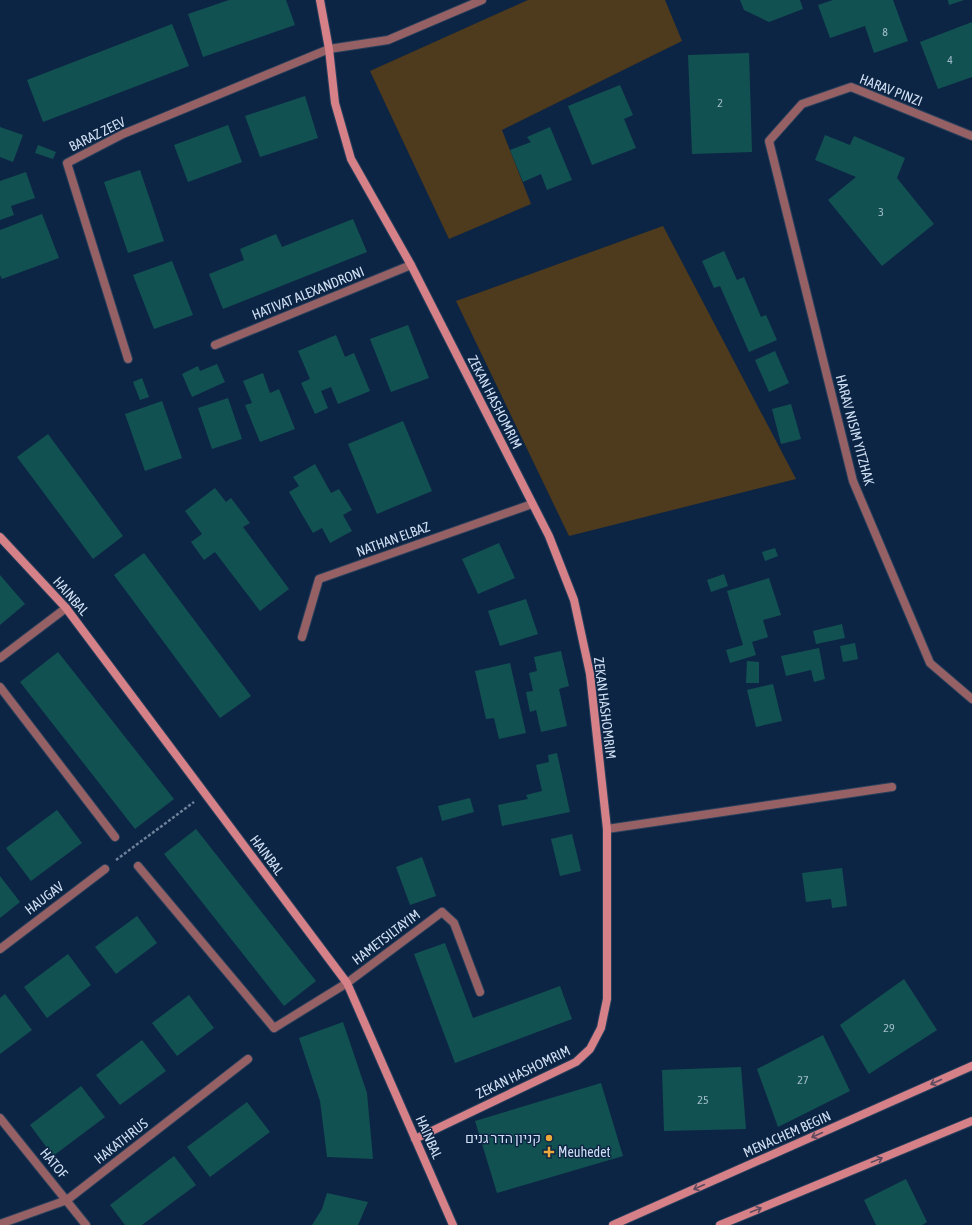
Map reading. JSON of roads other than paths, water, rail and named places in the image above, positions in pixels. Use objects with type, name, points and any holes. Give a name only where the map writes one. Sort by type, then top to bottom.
[{"type":"street","name":"ZEKAN HASHOMRIM","points":[[320,0],[329,49],[334,103],[351,159],[411,265],[549,536],[574,600],[590,674],[607,829],[607,999],[601,1028],[590,1048],[576,1062],[415,1139]]},
{"type":"street","points":[[329,49],[388,40],[482,0]]},
{"type":"street","name":"BARAZ ZEEV","points":[[128,359],[67,163],[123,134],[329,49]]},
{"type":"street","name":"HARAV PINZI","points":[[769,141],[802,104],[851,87],[972,136]]},
{"type":"street","name":"HARAV NISIM YITZHAK","points":[[769,141],[853,481],[930,663],[972,699]]},
{"type":"street","name":"HATIVAT ALEXANDRONI","points":[[215,345],[411,265]]},
{"type":"street","name":"NATHAN ELBAZ","points":[[302,637],[319,580],[532,504]]},
{"type":"street","name":"HAINBAL","points":[[0,537],[66,608],[347,983],[454,1225]]},
{"type":"street","points":[[0,658],[66,608]]},
{"type":"street","points":[[0,687],[115,837]]},
{"type":"street","points":[[607,829],[892,787]]},
{"type":"street","name":"HAMETSILTAYIM","points":[[138,866],[274,1028],[347,983],[442,912],[454,923],[480,992]]},
{"type":"street","name":"HAUGAV","points":[[0,949],[105,869]]},
{"type":"street","name":"HAKATHRUS","points":[[0,1224],[67,1200],[248,1059]]},
{"type":"street","name":"MENACHEM BEGIN","points":[[613,1225],[972,1066]]},
{"type":"street","name":"HATOF","points":[[0,1118],[86,1225]]},
{"type":"street","points":[[720,1225],[971,1121]]},
{"type":"place","name":"קניון הדר גנים","points":[[549,1138]]},
{"type":"place","name":"Meuhedet","points":[[549,1152]]}]
